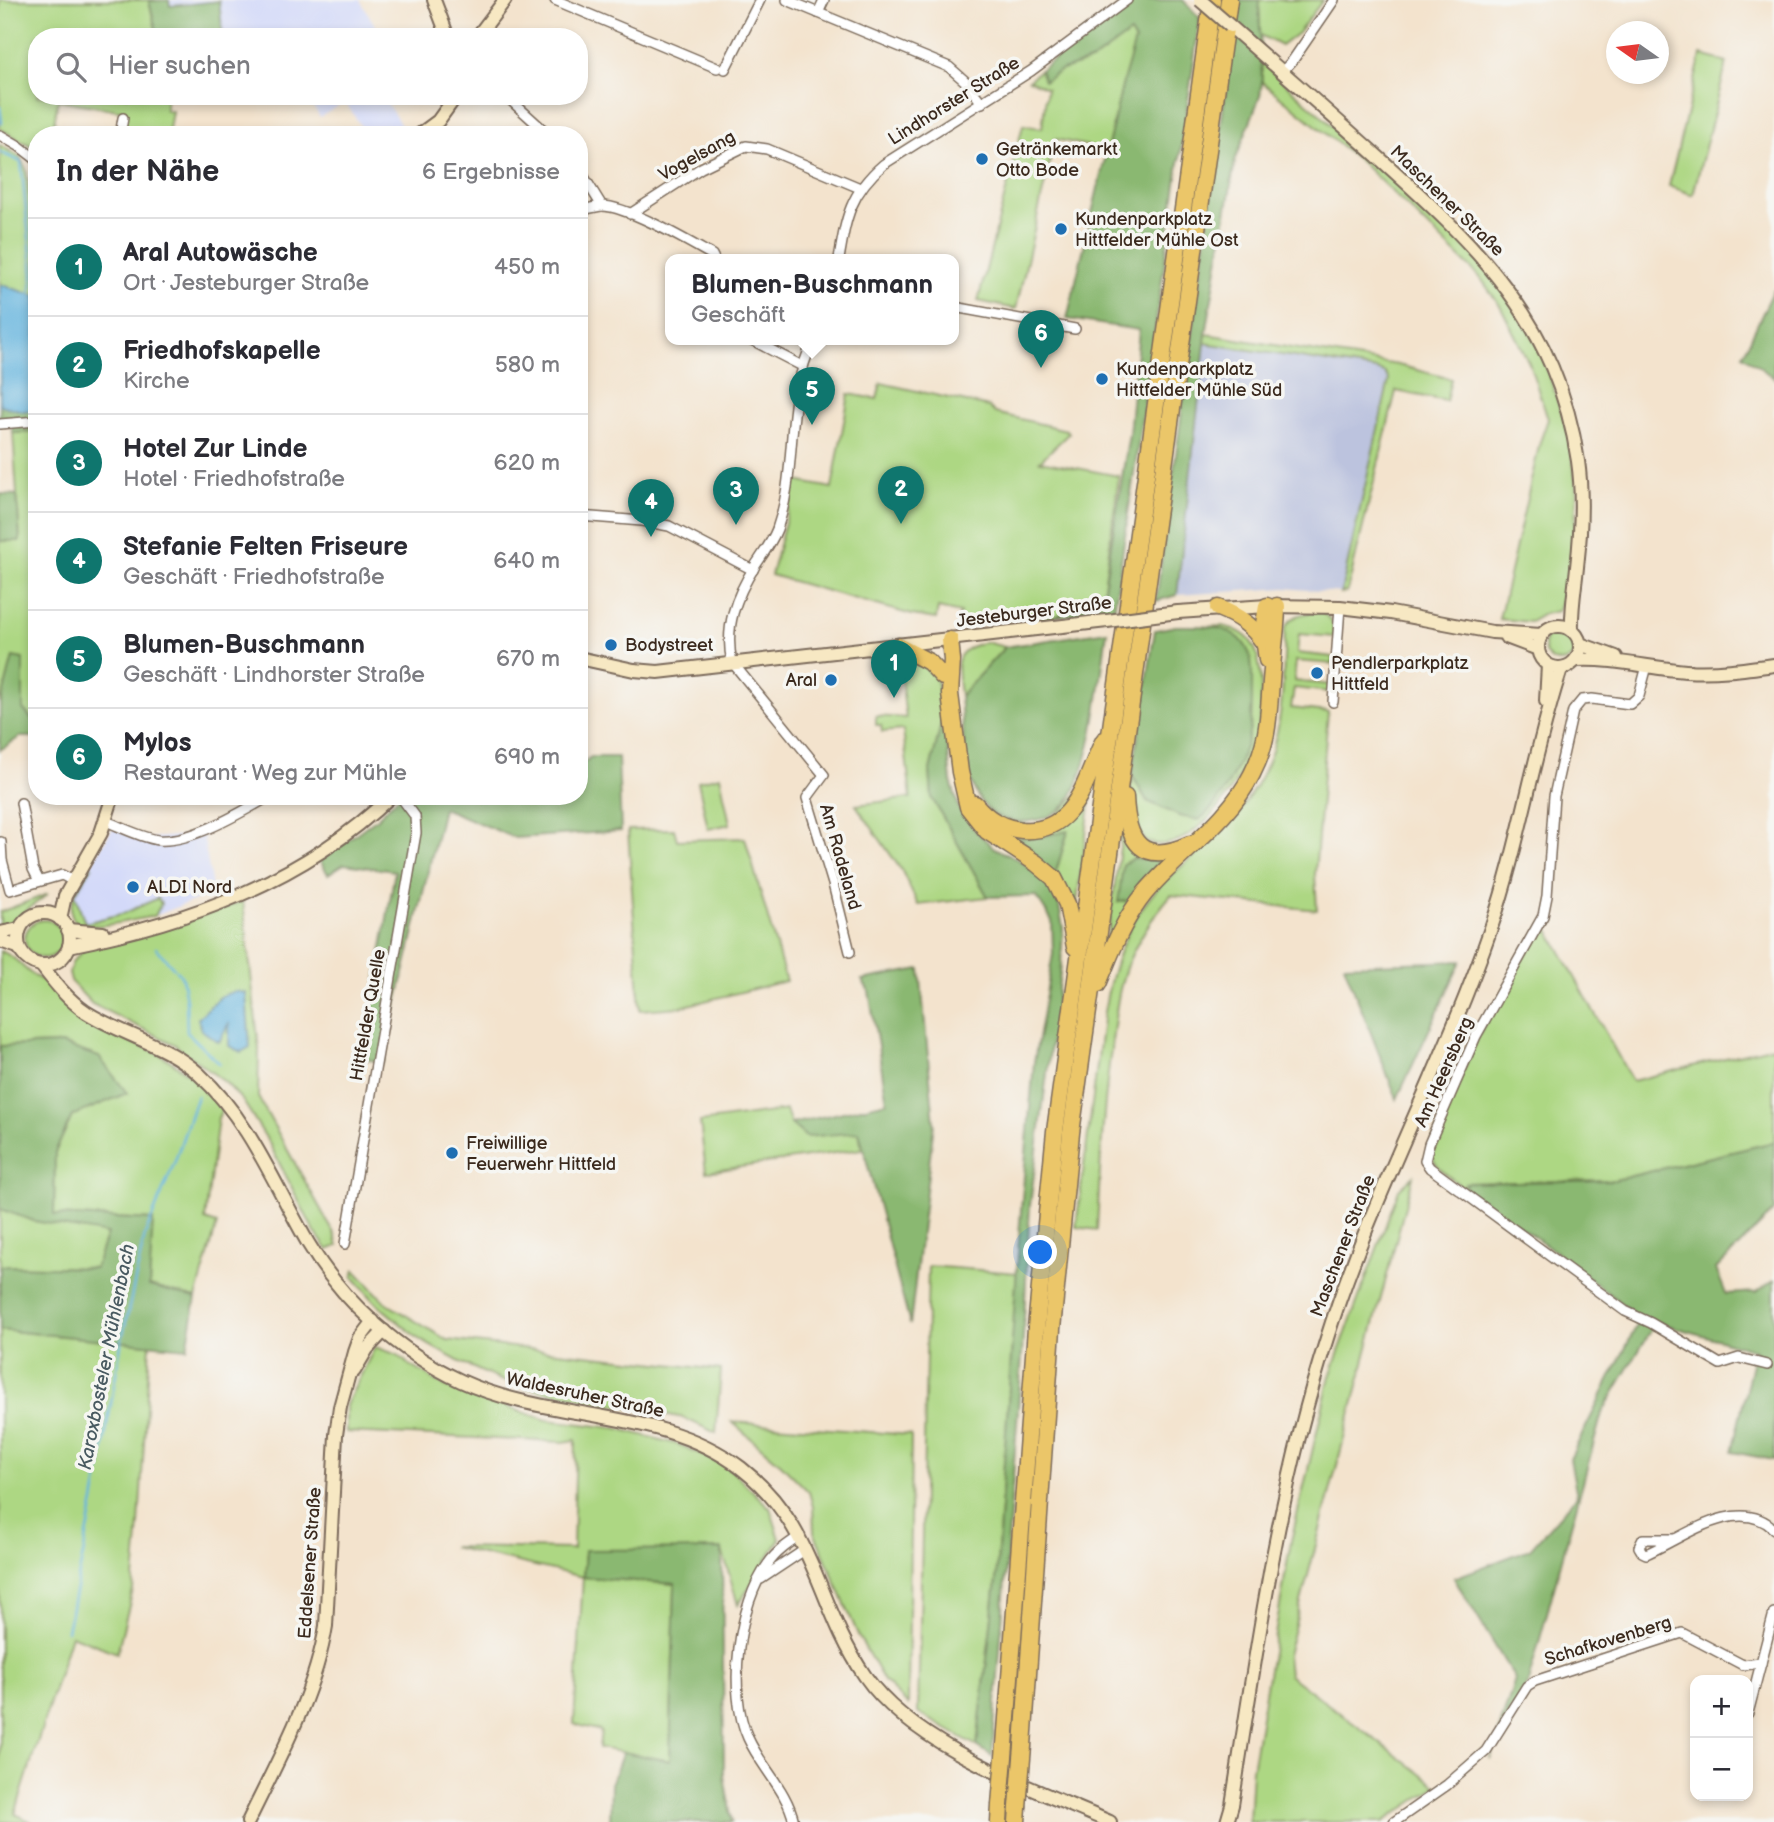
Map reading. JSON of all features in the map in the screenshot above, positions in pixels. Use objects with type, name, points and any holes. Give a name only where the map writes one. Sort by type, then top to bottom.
[{"type":"highway","points":[[999,1822],[1043,1235],[1055,1131],[1212,0]]},
{"type":"highway","points":[[1018,1815],[1059,1240],[1088,1009],[1229,0]]},
{"type":"highway","points":[[1088,1009],[1111,951],[1129,916],[1153,885],[1236,800],[1259,758],[1270,716],[1272,606]]},
{"type":"highway","points":[[1271,673],[1264,643],[1263,623],[1272,606]]},
{"type":"highway","points":[[1218,608],[1250,626],[1264,643]]},
{"type":"highway","points":[[948,640],[953,660],[950,694],[968,807],[987,831],[1037,863],[1060,887],[1070,914],[1077,971]]},
{"type":"highway","points":[[948,640],[941,657],[943,677],[950,694]]},
{"type":"highway","points":[[898,646],[929,662],[943,677]]},
{"type":"highway","points":[[963,784],[981,811],[996,823],[1020,830],[1044,828],[1060,819],[1074,805],[1111,727]]},
{"type":"highway","points":[[1123,762],[1127,824],[1134,841],[1147,851],[1164,853],[1199,840]]},
{"type":"street","points":[[434,0],[445,28]]},
{"type":"street","points":[[484,28],[505,0]]},
{"type":"street","points":[[555,0],[721,69],[760,0]]},
{"type":"street","points":[[787,0],[949,67],[965,81],[982,103]]},
{"type":"street","points":[[818,13],[824,0]]},
{"type":"street","name":"Lindhorster Straße","points":[[840,254],[846,216],[860,188],[884,164],[1031,71],[1127,0]]},
{"type":"street","name":"Maschener Straße","points":[[1200,0],[1447,220],[1494,270],[1528,319],[1556,377],[1573,436],[1581,493],[1572,630]]},
{"type":"street","points":[[1282,72],[1334,0]]},
{"type":"street","points":[[431,126],[450,105]]},
{"type":"street","points":[[516,105],[539,126]]},
{"type":"street","points":[[122,126],[123,118]]},
{"type":"street","points":[[0,135],[28,153]]},
{"type":"street","name":"Vogelsang","points":[[630,214],[701,168],[739,148],[754,145],[860,188]]},
{"type":"street","points":[[588,183],[602,206]]},
{"type":"street","points":[[588,209],[602,206],[630,214],[676,234],[710,254]]},
{"type":"street","points":[[959,308],[1074,329]]},
{"type":"street","points":[[762,345],[802,366]]},
{"type":"street","points":[[732,662],[727,644],[735,603],[776,530],[782,512],[795,398],[802,366],[811,345]]},
{"type":"street","points":[[0,424],[28,422]]},
{"type":"street","points":[[588,518],[642,521],[669,526],[753,570]]},
{"type":"street","name":"Maschener Straße","points":[[1556,626],[1577,569]]},
{"type":"street","name":"Jesteburger Straße","points":[[588,660],[634,670],[658,671],[898,646],[1178,612],[1272,606],[1340,607],[1391,613],[1492,632],[1542,635]]},
{"type":"street","points":[[1333,702],[1340,607]]},
{"type":"street","points":[[1577,660],[1580,644],[1572,630],[1556,626],[1542,635],[1538,649],[1540,657],[1548,665],[1561,669],[1577,660],[1629,662]]},
{"type":"street","name":"Jesteburger Straße","points":[[1492,632],[1538,649]]},
{"type":"street","points":[[1580,644],[1647,666],[1710,672],[1774,664]]},
{"type":"street","name":"Am Radeland","points":[[732,662],[824,775],[807,798],[850,953]]},
{"type":"street","name":"Maschener Straße","points":[[1545,716],[1548,665]]},
{"type":"street","name":"Am Heersberg","points":[[1647,666],[1639,696],[1630,704],[1582,700],[1573,711],[1554,796],[1547,896],[1542,916],[1476,1036],[1429,1144],[1425,1161],[1430,1168],[1625,1311],[1651,1323],[1720,1364],[1738,1359],[1767,1365]]},
{"type":"street","name":"Maschener Straße","points":[[1229,1822],[1276,1539],[1307,1403],[1341,1296],[1451,1031],[1490,929],[1514,851],[1545,716],[1561,669]]},
{"type":"street","points":[[21,803],[33,869],[39,881]]},
{"type":"street","points":[[60,919],[65,896],[106,821],[110,805]]},
{"type":"street","points":[[106,821],[142,836],[163,840],[224,822],[254,805]]},
{"type":"street","points":[[69,946],[128,933],[204,910],[276,879],[331,847],[380,805]]},
{"type":"street","name":"Hittfelder Quelle","points":[[345,1244],[416,833],[415,816],[407,805]]},
{"type":"street","points":[[1,842],[2,860],[10,890],[62,875],[73,880]]},
{"type":"street","points":[[0,933],[19,929],[29,918],[43,913],[73,880]]},
{"type":"street","points":[[0,942],[18,947],[27,959],[41,965],[59,960],[69,946],[68,930],[60,919],[43,913]]},
{"type":"street","points":[[18,947],[19,929]]},
{"type":"street","points":[[68,930],[81,933],[128,933]]},
{"type":"street","name":"Waldesruher Straße","points":[[59,960],[61,980],[88,1013]]},
{"type":"street","name":"Waldesruher Straße","points":[[41,965],[66,996],[88,1013],[177,1058],[198,1073],[216,1092],[250,1135],[323,1265],[339,1286],[384,1331],[437,1368],[489,1392],[532,1405],[663,1428],[703,1444],[744,1471],[763,1488],[800,1536],[852,1653],[877,1692],[901,1716],[963,1755],[1111,1822]]},
{"type":"street","name":"Eddelsener Straße","points":[[248,1822],[299,1712],[323,1647],[340,1407],[360,1338],[373,1321]]},
{"type":"street","name":"Eddelsener Straße","points":[[349,1377],[367,1349],[384,1331]]},
{"type":"street","points":[[1674,1539],[1719,1519],[1746,1516],[1761,1519],[1774,1529]]},
{"type":"street","points":[[794,1822],[781,1791],[746,1735],[739,1709],[739,1656],[750,1596],[769,1562],[800,1536]]},
{"type":"street","points":[[759,1580],[806,1549]]},
{"type":"street","points":[[1753,1694],[1774,1613]]},
{"type":"street","name":"Schafkovenberg","points":[[1394,1822],[1447,1786],[1486,1751],[1527,1686],[1540,1679],[1682,1633],[1743,1665],[1761,1663]]},
{"type":"shaded area","points":[[169,0],[360,0],[377,28],[222,28],[218,1],[169,6]]},
{"type":"shaded area","points":[[312,105],[340,105],[320,117]]},
{"type":"shaded area","points":[[347,105],[388,105],[402,126],[361,126]]},
{"type":"shaded area","points":[[1204,343],[1377,370],[1385,373],[1390,380],[1341,593],[1285,588],[1177,595]]},
{"type":"shaded area","points":[[113,828],[141,839],[203,834],[213,893],[155,916],[85,925],[75,895],[77,887]]},
{"type":"green space","points":[[0,0],[156,0],[149,2],[156,28],[28,28],[28,105],[57,105],[54,126],[28,126],[28,144],[0,129]]},
{"type":"green space","points":[[169,0],[170,6],[219,1],[222,28],[156,28],[149,1]]},
{"type":"green space","points":[[1133,0],[1183,0],[1200,18],[1114,611],[957,626],[1055,616],[1102,601],[1129,434],[1139,330],[1067,319],[1135,41],[1130,33],[1093,60],[1062,70],[1044,81],[1040,70]]},
{"type":"green space","points":[[1238,0],[1259,0],[1262,82],[1260,96],[1235,161],[1206,334],[1177,595],[1156,601]]},
{"type":"green space","points":[[1259,0],[1323,0],[1298,33],[1281,46],[1260,35]]},
{"type":"green space","points":[[1130,32],[1135,42],[1107,150],[1055,139],[1016,309],[978,301],[1023,125],[1042,128],[1047,88],[1029,80],[1040,70],[1045,80],[1062,70],[1093,60]]},
{"type":"green space","points":[[1701,55],[1727,62],[1693,195],[1669,186]]},
{"type":"green space","points":[[1261,62],[1470,248],[1492,271],[1540,348],[1570,438],[1577,492],[1572,569],[1558,611],[1544,614],[1530,622],[1499,619],[1540,442],[1548,419],[1529,363],[1501,307],[1479,276],[1361,162],[1262,82]]},
{"type":"green space","points":[[88,105],[166,105],[166,111],[172,111],[170,126],[122,126],[124,111]]},
{"type":"green space","points":[[0,145],[20,157],[26,169],[28,294],[0,285]]},
{"type":"green space","points":[[1774,289],[1774,378],[1743,355]]},
{"type":"green space","points":[[1206,334],[1398,365],[1451,379],[1446,401],[1396,391],[1347,592],[1341,593],[1389,380],[1385,373],[1377,370],[1204,343]]},
{"type":"green space","points":[[881,383],[989,407],[995,413],[1066,430],[1069,433],[1040,461],[1119,476],[1102,601],[1055,616],[957,626],[960,613],[938,608],[936,619],[912,615],[771,575],[796,481],[832,488],[849,394],[877,399]]},
{"type":"green space","points":[[0,405],[28,410],[28,432],[13,433],[12,424],[0,424]]},
{"type":"green space","points":[[28,432],[28,715],[23,709],[23,659],[13,658],[0,707],[0,541],[20,540],[13,433]]},
{"type":"green space","points":[[0,494],[17,495],[20,541],[0,541]]},
{"type":"green space","points":[[1319,612],[1332,622],[1335,637],[1299,634],[1297,653],[1333,657],[1333,664],[1296,661],[1294,681],[1331,685],[1330,692],[1294,688],[1291,708],[1328,712],[1315,874],[1317,910],[1171,895],[1158,912],[1130,958],[1119,995],[1104,1112],[1097,1230],[1076,1227],[1104,1012],[1120,950],[1134,921],[1152,895],[1219,834],[1243,806],[1256,785],[1267,764],[1277,731],[1282,697],[1285,628],[1299,615]]},
{"type":"green space","points":[[1176,626],[1209,627],[1233,633],[1244,643],[1251,661],[1251,717],[1245,747],[1226,789],[1199,820],[1179,816],[1147,801],[1132,775],[1155,630]]},
{"type":"green space","points":[[1223,626],[1242,633],[1257,653],[1261,712],[1252,748],[1232,788],[1201,825],[1184,838],[1165,844],[1146,842],[1129,815],[1132,775],[1147,801],[1225,631],[1203,627]]},
{"type":"green space","points":[[1560,630],[1571,635],[1576,646],[1571,657],[1560,662],[1549,657],[1544,646],[1549,635]]},
{"type":"green space","points":[[1107,631],[1099,694],[1086,760],[1068,802],[1049,816],[1031,821],[1008,820],[991,812],[979,798],[971,780],[963,737],[960,696],[1005,647]]},
{"type":"green space","points":[[985,642],[1005,647],[960,696],[958,661],[966,650]]},
{"type":"green space","points":[[876,655],[921,663],[936,677],[944,712],[930,770],[932,798],[988,897],[918,905],[902,871],[856,805],[911,798],[903,730],[882,732],[881,725],[876,725],[876,716],[906,718],[899,663],[881,664],[868,658]]},
{"type":"green space","points":[[13,657],[23,659],[23,709],[28,715],[28,737],[20,737],[0,750],[0,707]]},
{"type":"green space","points":[[944,712],[951,781],[959,808],[976,831],[994,848],[1019,860],[1043,877],[1059,905],[1063,928],[1061,965],[1030,1205],[1022,1356],[992,1756],[977,1746],[996,1581],[1020,1222],[1034,1062],[1053,954],[1052,921],[1036,896],[988,897],[932,798],[930,770]]},
{"type":"green space","points":[[618,757],[621,831],[515,838],[443,808],[383,1062],[363,1059],[395,871],[344,864],[328,874],[320,861],[390,805],[588,805],[588,759]]},
{"type":"green space","points":[[720,776],[730,824],[708,829],[698,781]]},
{"type":"green space","points":[[1094,776],[1075,914],[1055,875],[1068,831],[1006,840],[975,807],[1043,831]]},
{"type":"green space","points":[[674,829],[677,840],[745,838],[786,981],[680,1007],[640,1010],[628,830]]},
{"type":"green space","points":[[1068,831],[1055,875],[1006,840],[1043,836]]},
{"type":"green space","points":[[1122,833],[1126,834],[1131,843],[1179,853],[1119,902],[1136,900],[1106,950]]},
{"type":"green space","points":[[1134,858],[1156,860],[1161,871],[1136,900],[1118,902],[1123,864]]},
{"type":"green space","points":[[90,866],[92,867],[75,893]]},
{"type":"green space","points":[[48,894],[7,925],[0,926],[0,912]]},
{"type":"green space","points":[[75,894],[85,923],[125,913],[158,898],[161,904],[155,916],[115,924],[83,925],[74,920],[71,909]]},
{"type":"green space","points":[[243,901],[259,1049],[258,1097],[335,1235],[338,1246],[328,1250],[314,1231],[268,1141],[243,1101],[226,1083],[174,1044],[92,1004],[72,983],[69,974],[72,962],[88,945],[135,938]]},
{"type":"green space","points":[[44,920],[57,926],[63,939],[57,952],[44,958],[31,952],[25,939],[31,926]]},
{"type":"green space","points":[[1539,930],[1549,930],[1632,1081],[1774,1046],[1774,1142],[1615,1180],[1465,1183],[1466,1190],[1442,1171],[1433,1159],[1431,1145],[1479,1034]]},
{"type":"green space","points":[[0,951],[13,957],[34,976],[47,981],[57,996],[82,1018],[176,1064],[223,1107],[218,1118],[205,1220],[217,1224],[196,1298],[149,1286],[152,1220],[54,1215],[55,1152],[72,1116],[126,1093],[99,1057],[61,1044],[0,1046]]},
{"type":"green space","points":[[1461,961],[1397,1099],[1344,965]]},
{"type":"green space","points":[[920,969],[934,1123],[910,1325],[859,1132],[806,1137],[791,1124],[887,1102],[869,991],[862,980]]},
{"type":"green space","points":[[61,1044],[99,1057],[127,1093],[72,1116],[55,1152],[54,1215],[153,1220],[149,1286],[196,1298],[187,1348],[0,1330],[0,1266],[95,1268],[107,1234],[34,1221],[0,1209],[0,1046]]},
{"type":"green space","points":[[786,1110],[791,1124],[859,1132],[862,1149],[706,1172],[700,1122]]},
{"type":"green space","points":[[1774,1142],[1774,1211],[1716,1269],[1726,1294],[1756,1292],[1774,1281],[1774,1460],[1732,1452],[1755,1350],[1656,1322],[1602,1413],[1527,1686],[1506,1720],[1490,1759],[1515,1679],[1454,1578],[1530,1549],[1577,1496],[1570,1459],[1637,1325],[1631,1311],[1548,1246],[1466,1190],[1465,1183],[1615,1180]]},
{"type":"green space","points":[[1413,1176],[1287,1655],[1289,1675],[1437,1786],[1383,1822],[1249,1822],[1252,1769],[1291,1541],[1330,1376],[1399,1189]]},
{"type":"green space","points":[[0,1209],[34,1221],[107,1233],[95,1268],[0,1266]]},
{"type":"green space","points":[[928,1266],[1017,1273],[996,1581],[977,1746],[918,1713]]},
{"type":"green space","points":[[355,1270],[386,1303],[447,1340],[721,1370],[716,1433],[684,1418],[517,1386],[458,1361],[420,1340],[377,1304],[353,1277]]},
{"type":"green space","points":[[0,1330],[150,1344],[133,1590],[117,1653],[71,1635],[15,1814],[32,1822],[0,1822]]},
{"type":"green space","points":[[375,1347],[398,1355],[446,1387],[547,1420],[616,1428],[680,1445],[727,1466],[770,1508],[780,1539],[738,1605],[722,1550],[585,1550],[583,1577],[452,1547],[573,1549],[576,1440],[563,1442],[346,1432],[346,1405]]},
{"type":"green space","points":[[732,1422],[911,1435],[908,1705],[884,1681],[859,1637],[814,1532],[813,1507],[809,1492]]},
{"type":"green space","points":[[722,1549],[724,1776],[732,1822],[610,1822],[611,1784],[623,1752],[670,1761],[675,1584],[583,1577],[585,1550]]},
{"type":"green space","points":[[583,1577],[675,1584],[670,1761],[599,1748],[601,1731],[574,1724]]},
{"type":"water","points":[[0,286],[28,293],[28,411],[0,405]]},
{"type":"water","points":[[235,991],[246,993],[250,1047],[241,1052],[229,1046],[229,1023],[219,1042],[201,1030],[198,1018],[221,996]]},
{"type":"waterway","name":"Karoxbosteler Mühlenbach","points":[[0,107],[2,123]]},
{"type":"waterway","name":"Karoxbosteler Mühlenbach","points":[[0,152],[21,162],[28,228]]},
{"type":"waterway","name":"Karoxbosteler Mühlenbach","points":[[156,948],[182,977],[187,1032],[220,1064]]},
{"type":"waterway","name":"Karoxbosteler Mühlenbach","points":[[67,1631],[94,1502],[122,1339],[145,1235],[175,1161],[197,1096]]},
{"type":"place","name":"Getränkemarkt Otto Bode","points":[[982,159]]},
{"type":"place","name":"Kundenparkplatz Hittfelder Mühle Ost","points":[[1061,229]]},
{"type":"place","name":"Mylos","points":[[1041,368]]},
{"type":"place","name":"Kundenparkplatz Hittfelder Mühle Süd","points":[[1102,379]]},
{"type":"place","name":"Blumen-Buschmann","points":[[812,425]]},
{"type":"place","name":"Friedhofskapelle","points":[[901,524]]},
{"type":"place","name":"Hotel Zur Linde","points":[[736,525]]},
{"type":"place","name":"Stefanie Felten Friseure","points":[[651,537]]},
{"type":"place","name":"Bodystreet","points":[[611,645]]},
{"type":"place","name":"Pendlerparkplatz Hittfeld","points":[[1317,673]]},
{"type":"place","name":"Aral","points":[[831,680]]},
{"type":"place","name":"Aral Autowäsche","points":[[894,698]]},
{"type":"place","name":"ALDI Nord","points":[[133,887]]},
{"type":"place","name":"Freiwillige Feuerwehr Hittfeld","points":[[452,1153]]}]
